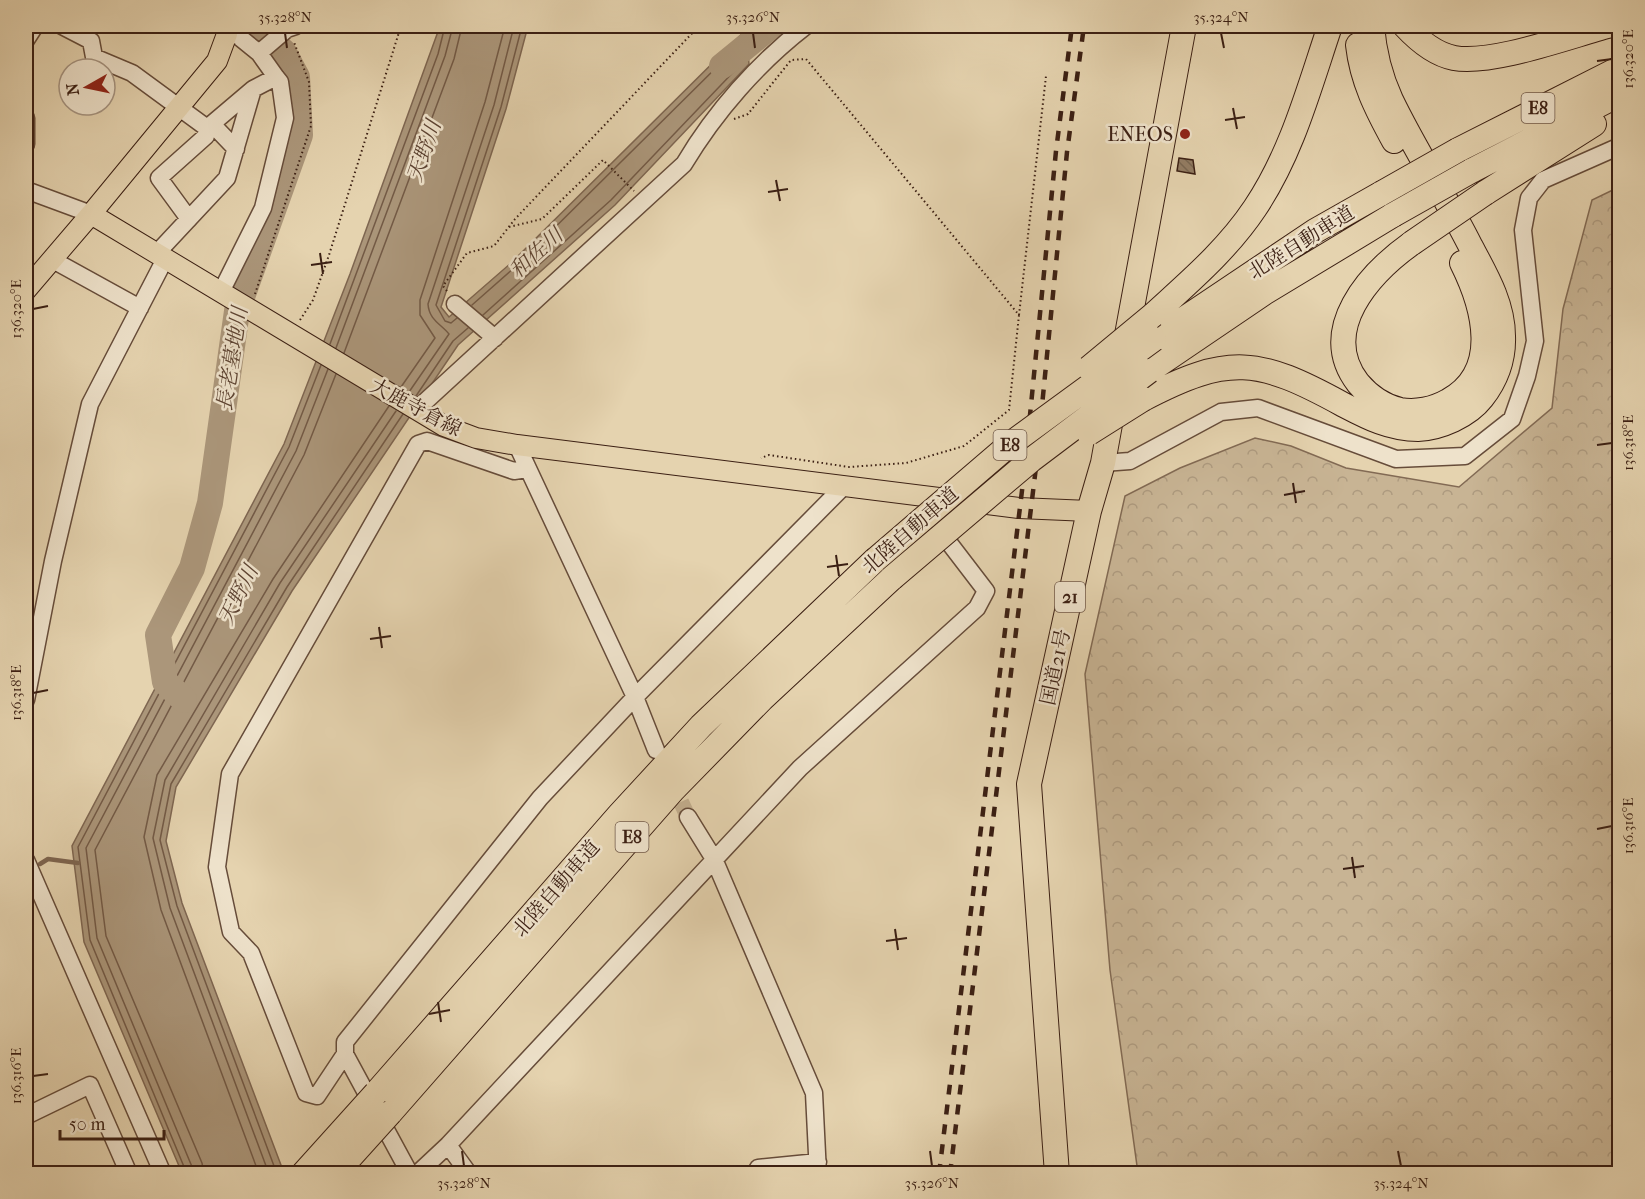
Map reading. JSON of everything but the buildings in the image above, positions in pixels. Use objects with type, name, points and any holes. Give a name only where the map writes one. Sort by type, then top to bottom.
[{"type":"highway","name":"国道21号","points":[[1057,1173],[1029,784],[1089,511],[1103,463],[1184,26]]},
{"type":"highway","points":[[936,507],[1017,430],[1153,315],[1221,250],[1254,209],[1275,174],[1293,134],[1330,26]]},
{"type":"highway","points":[[1356,26],[1365,81],[1375,106],[1449,238],[1473,285],[1481,310],[1485,336],[1482,359],[1473,380],[1458,396],[1438,407],[1420,411],[1400,410],[1380,402],[1364,390],[1351,374],[1345,354],[1344,334],[1348,315],[1357,296],[1375,273],[1412,243],[1485,193],[1620,109]]},
{"type":"highway","points":[[894,581],[1030,474],[1143,399],[1201,372],[1226,366],[1246,366],[1290,377],[1373,420],[1395,427],[1420,429],[1440,425],[1461,416],[1479,403],[1492,385],[1501,362],[1503,335],[1498,304],[1463,231],[1390,98],[1380,70],[1372,26]]},
{"type":"highway","points":[[1405,26],[1418,40],[1455,58],[1498,55],[1608,26]]},
{"type":"highway","name":"北陸自動車道","points":[[335,1173],[383,1103],[582,857],[700,726],[875,560],[936,507],[1009,445],[1154,339],[1316,231],[1458,150],[1620,68]]},
{"type":"highway","name":"北陸自動車道","points":[[303,1173],[383,1103],[673,790],[801,661],[1030,460],[1149,371],[1264,293],[1471,171],[1620,94]]},
{"type":"main road","points":[[26,290],[217,61],[227,28]]},
{"type":"main road","name":"大鹿寺倉線","points":[[91,214],[411,407],[444,426],[476,438],[913,496],[1019,508],[1089,511]]},
{"type":"street","points":[[26,40],[35,26]]},
{"type":"street","points":[[62,26],[91,40],[94,57],[132,73],[209,126],[236,148]]},
{"type":"street","points":[[411,407],[489,335],[684,164],[711,121],[783,43],[806,26]]},
{"type":"street","points":[[221,292],[263,208],[285,118],[280,82],[261,51],[227,28]]},
{"type":"street","points":[[261,51],[289,29]]},
{"type":"street","points":[[189,219],[159,178],[206,136],[209,126],[254,88],[276,77]]},
{"type":"street","points":[[26,700],[53,561],[90,404],[140,308],[161,256],[189,219],[227,178],[254,88]]},
{"type":"street","points":[[26,118],[26,144]]},
{"type":"street","points":[[1103,463],[1130,461],[1221,412],[1258,408],[1396,459],[1465,456],[1512,419],[1527,376],[1535,341],[1523,230],[1529,198],[1543,180],[1620,146]]},
{"type":"street","points":[[26,190],[91,214]]},
{"type":"street","points":[[51,259],[140,308]]},
{"type":"street","points":[[455,304],[489,335]]},
{"type":"street","points":[[345,1054],[316,1096],[306,1093],[251,953],[231,932],[217,867],[230,774],[418,444],[428,441],[514,471],[527,469]]},
{"type":"street","points":[[517,445],[635,697],[656,750]]},
{"type":"street","points":[[410,1173],[345,1054],[345,1042],[540,798],[635,697],[844,486]]},
{"type":"street","points":[[417,1173],[448,1145],[800,768],[977,608],[986,591],[913,496]]},
{"type":"street","points":[[688,817],[714,859],[814,1094],[818,1168],[758,1168],[758,1173]]},
{"type":"street","points":[[26,860],[163,1173]]},
{"type":"street","points":[[26,1116],[90,1085],[129,1173]]},
{"type":"street","points":[[448,1145],[469,1173]]},
{"type":"path","points":[[292,335],[313,300],[329,255],[401,26]]},
{"type":"path","points":[[455,304],[443,286],[468,253],[494,246],[509,227],[699,26]]},
{"type":"path","points":[[711,121],[722,124],[748,114],[790,60],[806,59],[1019,315]]},
{"type":"path","points":[[753,461],[769,455],[849,467],[906,462],[964,446],[1010,410],[1046,76]]},
{"type":"path","points":[[509,227],[542,219],[603,160],[634,191]]},
{"type":"green space","points":[[1619,187],[1619,1173],[1138,1173],[1110,970],[1085,674],[1125,496],[1180,468],[1255,438],[1291,446],[1346,468],[1459,487],[1552,408],[1563,309],[1592,200]]},
{"type":"water","name":"天野川","points":[[440,26],[528,26],[506,109],[441,307],[449,317],[511,263],[746,30],[749,64],[615,205],[458,345],[292,591],[176,787],[166,841],[182,903],[284,1173],[182,1173],[84,942],[72,846],[284,444],[350,274]]},
{"type":"waterway","name":"長老墓地川","points":[[184,700],[165,682],[158,635],[192,568],[210,503],[237,311],[300,135],[297,77],[283,51],[252,26]]},
{"type":"waterway","name":"和佐川","points":[[722,66],[771,26]]},
{"type":"waterway","points":[[40,864],[48,859],[78,863]]},
{"type":"tunnel","points":[[671,780],[688,817]]},
{"type":"railway","points":[[939,1174],[1025,466],[1056,151],[1072,26]]},
{"type":"railway","points":[[950,1174],[1036,467],[1067,152],[1084,26]]},
{"type":"place","name":"ENEOS","points":[[1185,134]]}]
